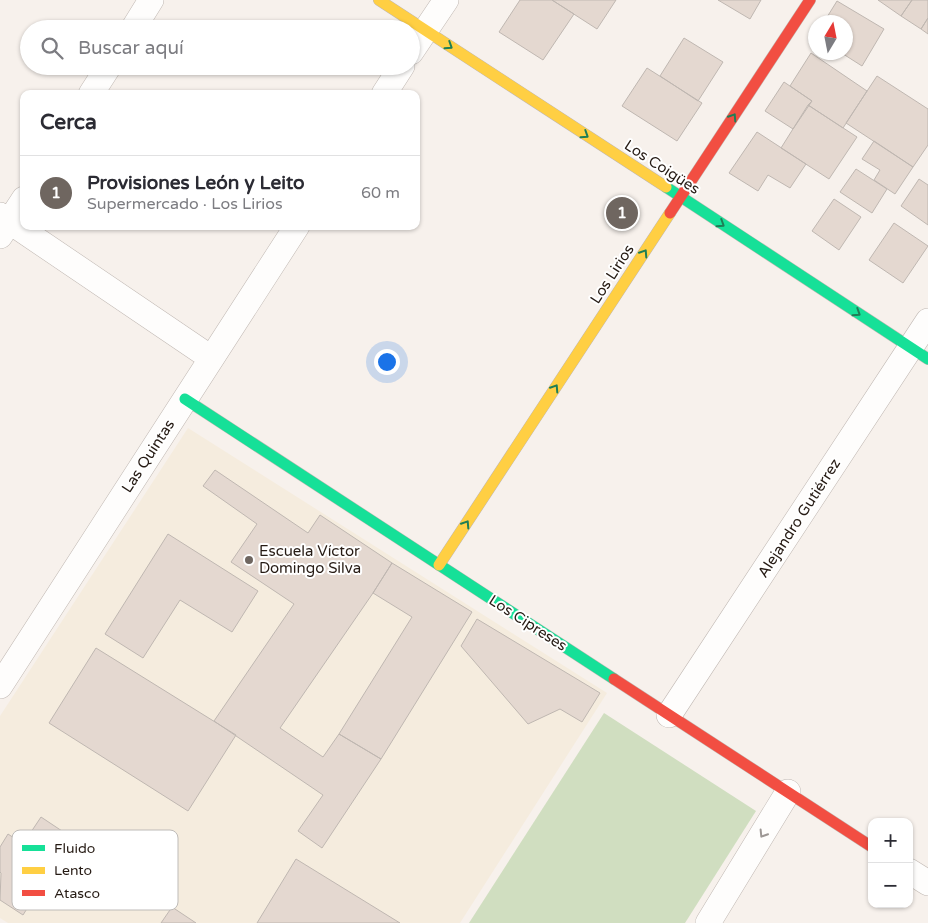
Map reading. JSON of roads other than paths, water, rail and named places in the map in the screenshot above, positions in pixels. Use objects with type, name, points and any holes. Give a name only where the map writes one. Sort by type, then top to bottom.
[{"type":"street","points":[[139,20],[151,0]]},
{"type":"street","name":"Los Coigües","points":[[379,0],[410,20]]},
{"type":"street","points":[[420,39],[446,0]]},
{"type":"street","name":"Los Lirios","points":[[439,565],[810,0]]},
{"type":"street","name":"Los Coigües","points":[[420,26],[919,353]]},
{"type":"street","points":[[94,90],[103,75]]},
{"type":"street","points":[[387,90],[396,75]]},
{"type":"street","points":[[20,204],[3,224],[211,358]]},
{"type":"street","name":"Las Quintas","points":[[0,686],[184,399],[295,230]]},
{"type":"street","name":"Alejandro Gutiérrez","points":[[669,714],[919,353],[928,321]]},
{"type":"street","name":"Los Cipreses","points":[[184,399],[868,844]]},
{"type":"street","points":[[708,923],[788,792]]},
{"type":"street","points":[[913,874],[928,883]]},
{"type":"place","name":"Provisiones León y Leito","points":[[622,213]]},
{"type":"place","name":"Escuela Víctor Domingo Silva","points":[[249,560]]}]
